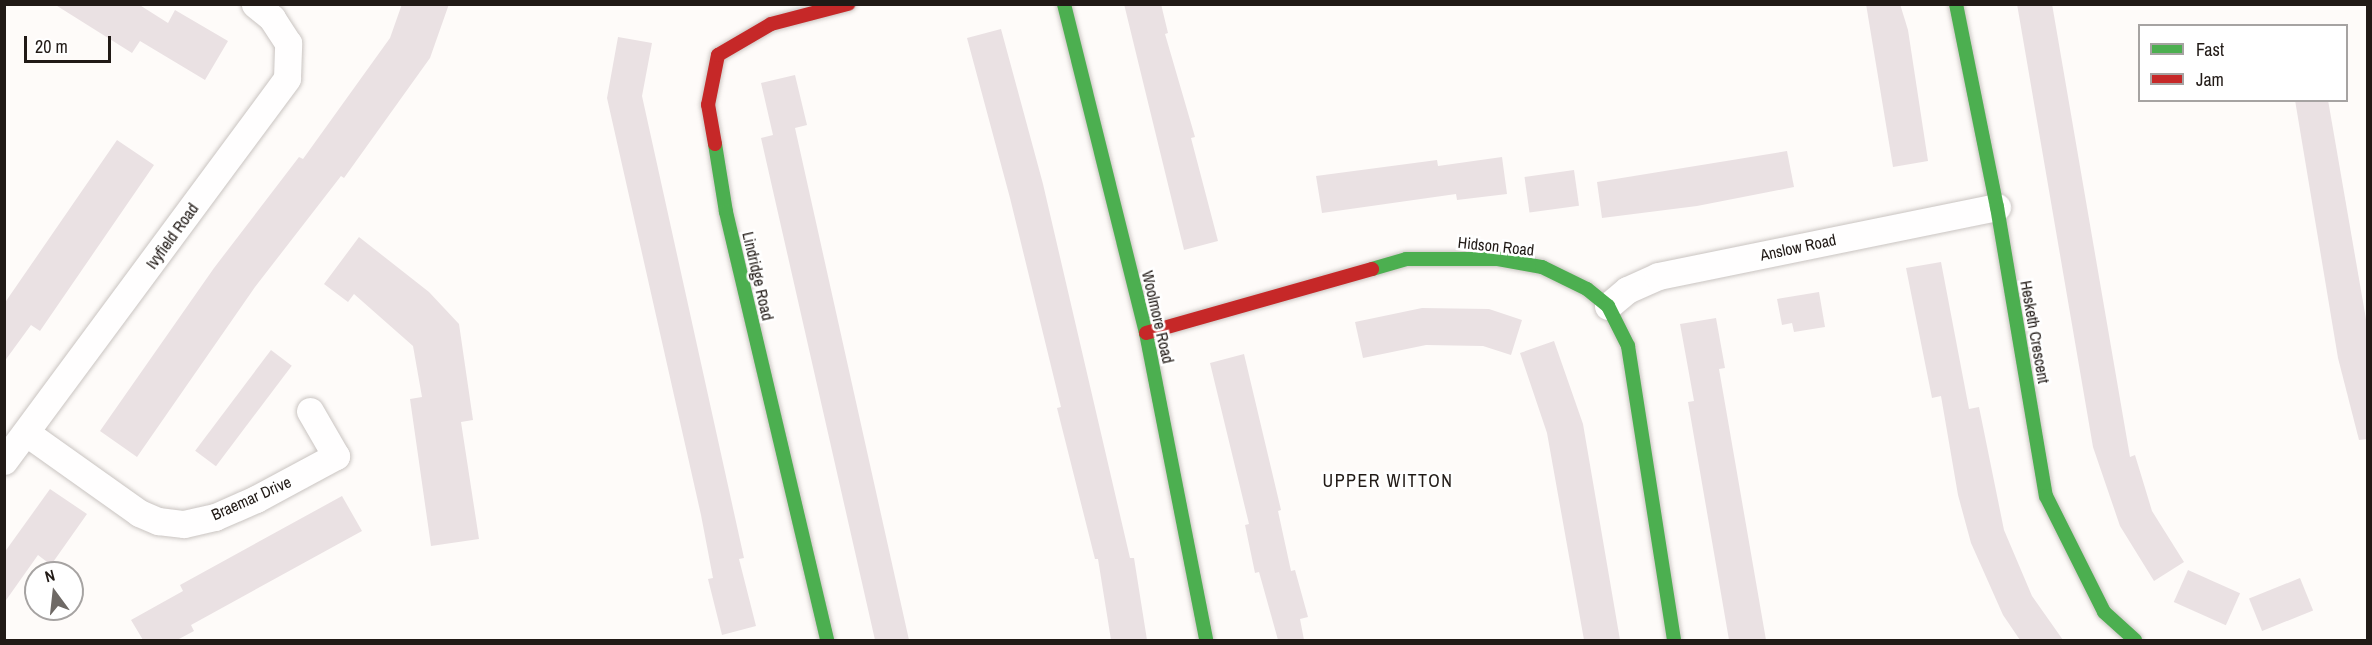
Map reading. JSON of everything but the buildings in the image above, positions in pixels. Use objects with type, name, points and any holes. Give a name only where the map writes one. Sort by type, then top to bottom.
[{"type":"street","name":"Ivyfield Road","points":[[4,461],[28,434],[287,78],[288,43],[272,18],[255,4]]},
{"type":"street","name":"Lindridge Road","points":[[826,640],[726,212],[708,105],[718,55],[771,24],[849,4]]},
{"type":"street","name":"Woolmore Road","points":[[1064,4],[1146,333],[1206,640]]},
{"type":"street","name":"Hesketh Crescent","points":[[1956,4],[1997,207],[2046,496],[2104,612],[2135,640]]},
{"type":"street","name":"Anslow Road","points":[[1608,306],[1628,290],[1658,276],[1997,207]]},
{"type":"street","name":"Hidson Road","points":[[1146,333],[1406,259],[1498,260],[1542,267],[1587,289],[1608,306],[1628,346],[1674,640]]},
{"type":"street","name":"Braemar Drive","points":[[28,434],[139,513],[158,521],[184,524],[215,517],[256,499],[336,456],[310,411]]},
{"type":"traffic: fast","points":[[1064,4],[1146,333],[1206,640]]},
{"type":"traffic: fast","points":[[1956,4],[1997,207],[2046,496],[2104,612],[2135,640]]},
{"type":"traffic: fast","points":[[715,144],[726,212],[827,640]]},
{"type":"traffic: fast","points":[[1372,269],[1406,259],[1498,259],[1542,267],[1587,289],[1608,306],[1628,346],[1674,640]]},
{"type":"traffic: jam","points":[[715,144],[708,105],[718,55],[771,24],[848,4]]},
{"type":"traffic: jam","points":[[1146,333],[1372,269]]},
{"type":"district","name":"UPPER WITTON","points":[[1388,481]]}]
